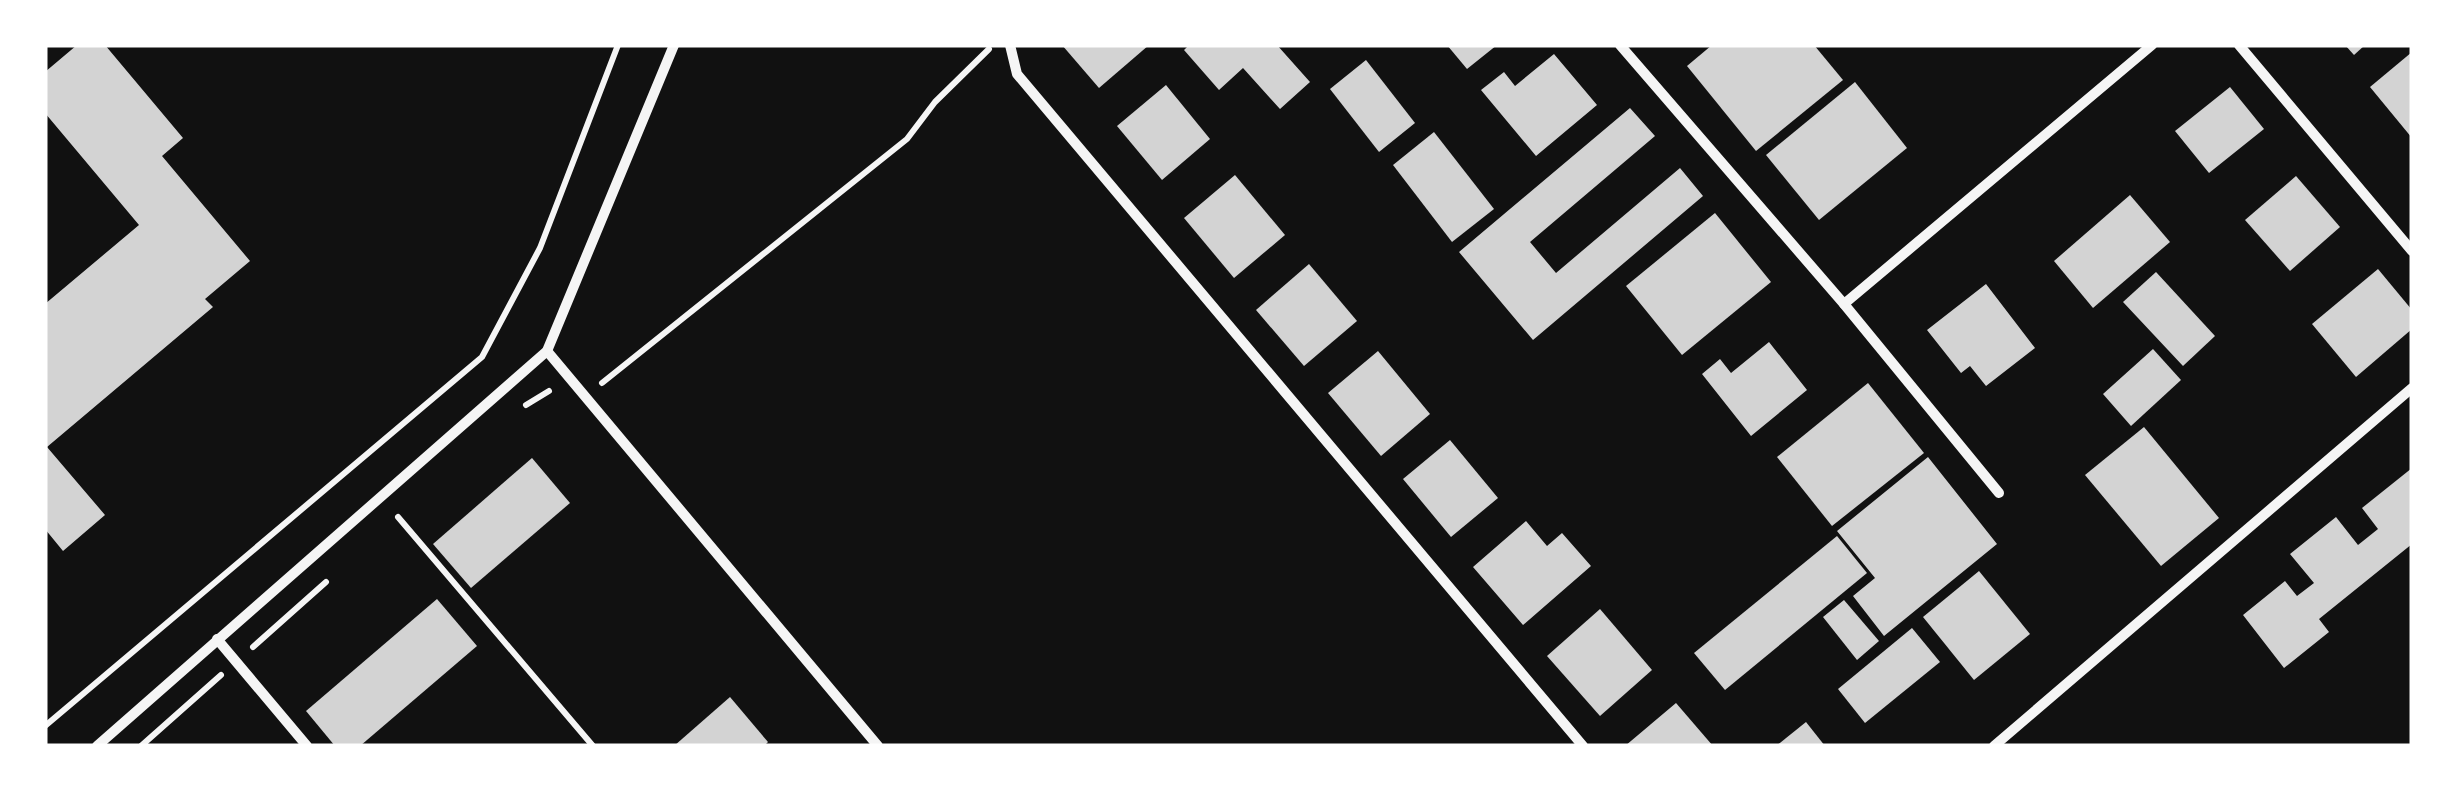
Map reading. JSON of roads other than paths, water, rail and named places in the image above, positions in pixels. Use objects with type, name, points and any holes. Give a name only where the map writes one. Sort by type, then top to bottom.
[{"type":"street","points":[[97,746],[547,351],[674,45]]},
{"type":"street","points":[[1010,45],[1016,74],[1584,746]]},
{"type":"street","points":[[1620,45],[1844,304],[2000,493]]},
{"type":"street","points":[[1844,304],[2152,45]]},
{"type":"street","points":[[2239,45],[2412,251]]},
{"type":"street","points":[[547,351],[878,746]]},
{"type":"street","points":[[1994,746],[2412,388]]},
{"type":"street","points":[[217,638],[307,746]]}]
